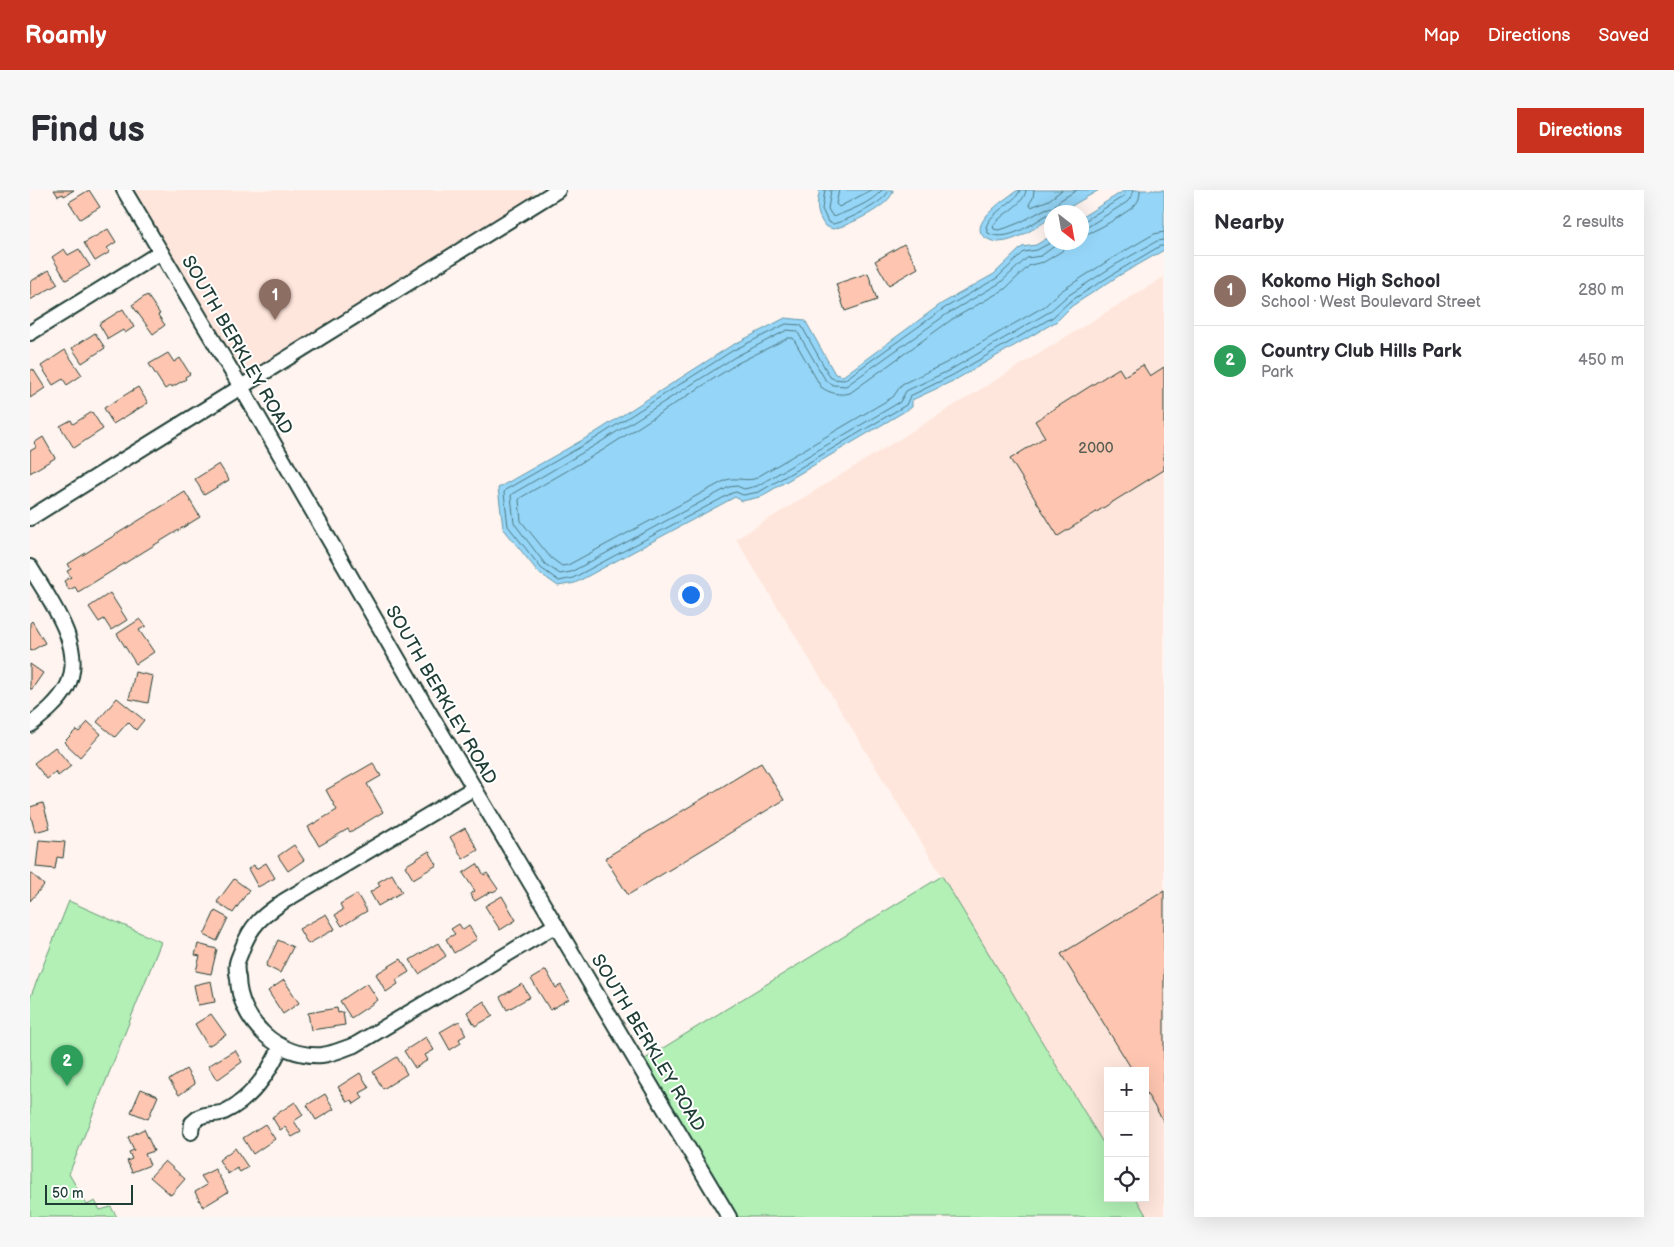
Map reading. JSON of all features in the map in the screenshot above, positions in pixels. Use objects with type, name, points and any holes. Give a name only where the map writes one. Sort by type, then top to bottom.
[{"type":"street","name":"SOUTH BERKLEY ROAD","points":[[124,190],[474,788],[729,1217]]},
{"type":"street","points":[[30,518],[558,190]]},
{"type":"street","points":[[30,333],[161,252]]},
{"type":"street","points":[[30,567],[67,629],[73,657],[67,686],[49,710],[30,725]]},
{"type":"street","points":[[474,788],[284,900],[263,916],[249,932],[237,963],[238,990],[246,1013],[265,1036],[281,1046],[297,1053],[323,1055],[355,1045],[556,925]]},
{"type":"street","points":[[191,1132],[192,1123],[202,1116],[222,1113],[243,1101],[255,1089],[273,1063],[281,1046]]},
{"type":"shaded area","points":[[124,190],[532,190],[539,202],[241,387]]},
{"type":"shaded area","points":[[1164,277],[1164,1217],[1147,1217],[1138,1202],[1149,1202],[1149,1067],[1104,1067],[1104,1144],[736,539]]},
{"type":"green space","points":[[942,876],[1104,1144],[1104,1202],[1138,1202],[1147,1217],[729,1217],[637,1064]]},
{"type":"green space","points":[[69,901],[161,942],[69,1174],[87,1205],[95,1201],[100,1210],[111,1207],[117,1217],[30,1217],[30,998]]},
{"type":"water","points":[[820,190],[893,190],[891,196],[877,209],[858,220],[833,229],[825,226],[818,213],[817,204]]},
{"type":"water","points":[[1018,190],[1099,190],[1073,205],[1044,205],[1044,222],[1012,240],[998,242],[983,236],[980,230],[981,224],[986,217],[999,204]]},
{"type":"water","points":[[1125,190],[1164,190],[1164,250],[1120,275],[1072,306],[1057,321],[955,380],[912,400],[912,407],[760,497],[742,501],[735,497],[575,583],[558,586],[538,572],[503,528],[498,488],[593,434],[729,347],[785,318],[805,320],[835,374],[843,376],[941,304],[994,274],[1022,247],[1036,245],[1044,240],[1044,250],[1089,250],[1089,213]]},
{"type":"building","points":[[54,190],[74,190],[64,196],[63,194],[58,196]]},
{"type":"building","points":[[89,190],[100,207],[80,219],[69,202]]},
{"type":"building","points":[[108,229],[116,242],[107,248],[110,252],[95,261],[84,243]]},
{"type":"building","points":[[904,244],[918,268],[889,285],[875,261]]},
{"type":"building","points":[[64,249],[68,255],[79,249],[90,266],[66,280],[52,257]]},
{"type":"building","points":[[49,270],[58,284],[30,300],[30,282]]},
{"type":"building","points":[[868,273],[877,300],[845,311],[836,284]]},
{"type":"building","points":[[147,295],[165,325],[153,334],[132,305]]},
{"type":"building","points":[[123,309],[134,327],[125,333],[123,330],[108,339],[99,324]]},
{"type":"building","points":[[95,333],[105,348],[82,363],[72,348]]},
{"type":"building","points":[[65,350],[82,375],[67,385],[63,379],[53,385],[41,366]]},
{"type":"building","points":[[168,353],[174,362],[180,358],[190,374],[185,377],[186,379],[165,389],[149,364]]},
{"type":"building","points":[[1143,365],[1150,376],[1164,367],[1164,470],[1058,536],[1010,459],[1045,437],[1035,421],[1119,368],[1124,376]]},
{"type":"building","points":[[33,369],[45,388],[30,398],[30,371]]},
{"type":"building","points":[[138,387],[148,403],[113,424],[104,408]]},
{"type":"building","points":[[92,412],[103,429],[74,448],[60,426],[71,420],[73,424]]},
{"type":"building","points":[[43,437],[55,458],[30,473],[30,451],[37,447],[34,443]]},
{"type":"building","points":[[219,464],[229,480],[204,495],[195,479]]},
{"type":"building","points":[[185,492],[200,517],[78,592],[75,587],[69,590],[64,581],[71,577],[67,571],[71,569],[68,564]]},
{"type":"building","points":[[110,593],[127,620],[111,630],[104,619],[99,622],[89,607]]},
{"type":"building","points":[[140,619],[146,626],[139,630],[154,652],[136,664],[117,634]]},
{"type":"building","points":[[32,621],[45,643],[31,651],[30,623]]},
{"type":"building","points":[[30,664],[43,673],[32,689],[30,689]]},
{"type":"building","points":[[135,672],[153,676],[148,703],[129,699]]},
{"type":"building","points":[[117,698],[144,720],[136,730],[128,722],[115,737],[97,722]]},
{"type":"building","points":[[88,722],[101,734],[80,757],[64,742],[76,730],[79,732]]},
{"type":"building","points":[[55,747],[71,766],[58,776],[56,772],[47,779],[34,763]]},
{"type":"building","points":[[373,763],[381,776],[367,784],[383,812],[350,832],[348,829],[319,846],[308,827],[337,810],[326,790]]},
{"type":"building","points":[[761,763],[784,800],[628,895],[605,858]]},
{"type":"building","points":[[43,803],[50,828],[35,832],[30,807]]},
{"type":"building","points":[[465,828],[478,850],[463,859],[450,837]]},
{"type":"building","points":[[39,840],[65,842],[63,858],[57,857],[55,869],[36,867]]},
{"type":"building","points":[[294,845],[304,860],[288,871],[278,856]]},
{"type":"building","points":[[429,851],[437,865],[413,879],[405,866]]},
{"type":"building","points":[[266,863],[275,878],[258,887],[248,869],[254,865],[256,869]]},
{"type":"building","points":[[477,864],[484,875],[487,873],[498,889],[475,901],[470,894],[475,891],[463,873]]},
{"type":"building","points":[[30,872],[44,885],[30,901]]},
{"type":"building","points":[[392,874],[402,892],[378,906],[370,892],[380,886],[378,882]]},
{"type":"building","points":[[234,879],[249,890],[233,913],[217,902]]},
{"type":"building","points":[[1164,891],[1164,1122],[1149,1098],[1149,1067],[1131,1067],[1061,954]]},
{"type":"building","points":[[357,894],[367,911],[342,926],[335,915],[343,910],[340,904]]},
{"type":"building","points":[[502,896],[516,920],[500,930],[485,906]]},
{"type":"building","points":[[215,911],[228,918],[217,941],[204,935]]},
{"type":"building","points":[[326,914],[335,929],[308,944],[299,929]]},
{"type":"building","points":[[459,924],[463,930],[469,926],[477,939],[454,953],[446,939],[455,934],[451,929]]},
{"type":"building","points":[[278,940],[293,947],[280,973],[266,966]]},
{"type":"building","points":[[438,943],[446,956],[419,974],[410,960]]},
{"type":"building","points":[[198,944],[217,949],[211,974],[196,971],[200,956],[195,955]]},
{"type":"building","points":[[401,959],[409,972],[396,980],[398,984],[386,992],[376,974]]},
{"type":"building","points":[[546,970],[556,988],[561,985],[569,999],[550,1010],[531,979]]},
{"type":"building","points":[[284,980],[299,1003],[283,1014],[268,991]]},
{"type":"building","points":[[211,981],[215,1002],[198,1005],[194,985]]},
{"type":"building","points":[[367,983],[378,1000],[351,1018],[340,1001]]},
{"type":"building","points":[[522,984],[530,997],[507,1010],[500,997]]},
{"type":"building","points":[[484,1001],[493,1016],[475,1026],[467,1012]]},
{"type":"building","points":[[337,1008],[338,1013],[343,1012],[345,1025],[311,1030],[308,1013]]},
{"type":"building","points":[[211,1014],[226,1035],[208,1046],[195,1024]]},
{"type":"building","points":[[459,1021],[466,1035],[459,1039],[461,1043],[450,1050],[440,1032]]},
{"type":"building","points":[[426,1037],[434,1050],[425,1055],[428,1060],[415,1068],[404,1051]]},
{"type":"building","points":[[235,1050],[242,1062],[217,1080],[208,1066]]},
{"type":"building","points":[[397,1057],[407,1074],[383,1089],[373,1072]]},
{"type":"building","points":[[186,1069],[195,1084],[179,1095],[169,1080]]},
{"type":"building","points":[[360,1073],[369,1088],[360,1093],[363,1098],[354,1104],[352,1100],[347,1102],[338,1087]]},
{"type":"building","points":[[141,1089],[158,1096],[148,1119],[131,1112]]},
{"type":"building","points":[[325,1094],[334,1109],[316,1120],[307,1105]]},
{"type":"building","points":[[295,1102],[303,1115],[294,1121],[301,1132],[292,1137],[285,1127],[280,1130],[272,1117]]},
{"type":"building","points":[[265,1124],[275,1139],[253,1154],[243,1138]]},
{"type":"building","points":[[144,1129],[154,1151],[145,1154],[150,1165],[132,1172],[127,1161],[132,1159],[129,1152],[134,1150],[128,1137]]},
{"type":"building","points":[[235,1148],[248,1167],[240,1172],[237,1168],[228,1174],[219,1160]]},
{"type":"building","points":[[165,1161],[185,1179],[171,1195],[150,1177]]},
{"type":"building","points":[[215,1169],[228,1192],[203,1207],[195,1192],[207,1185],[201,1176]]},
{"type":"place","name":"Kokomo High School","points":[[275,320]]},
{"type":"place","name":"Country Club Hills Park","points":[[67,1086]]}]
